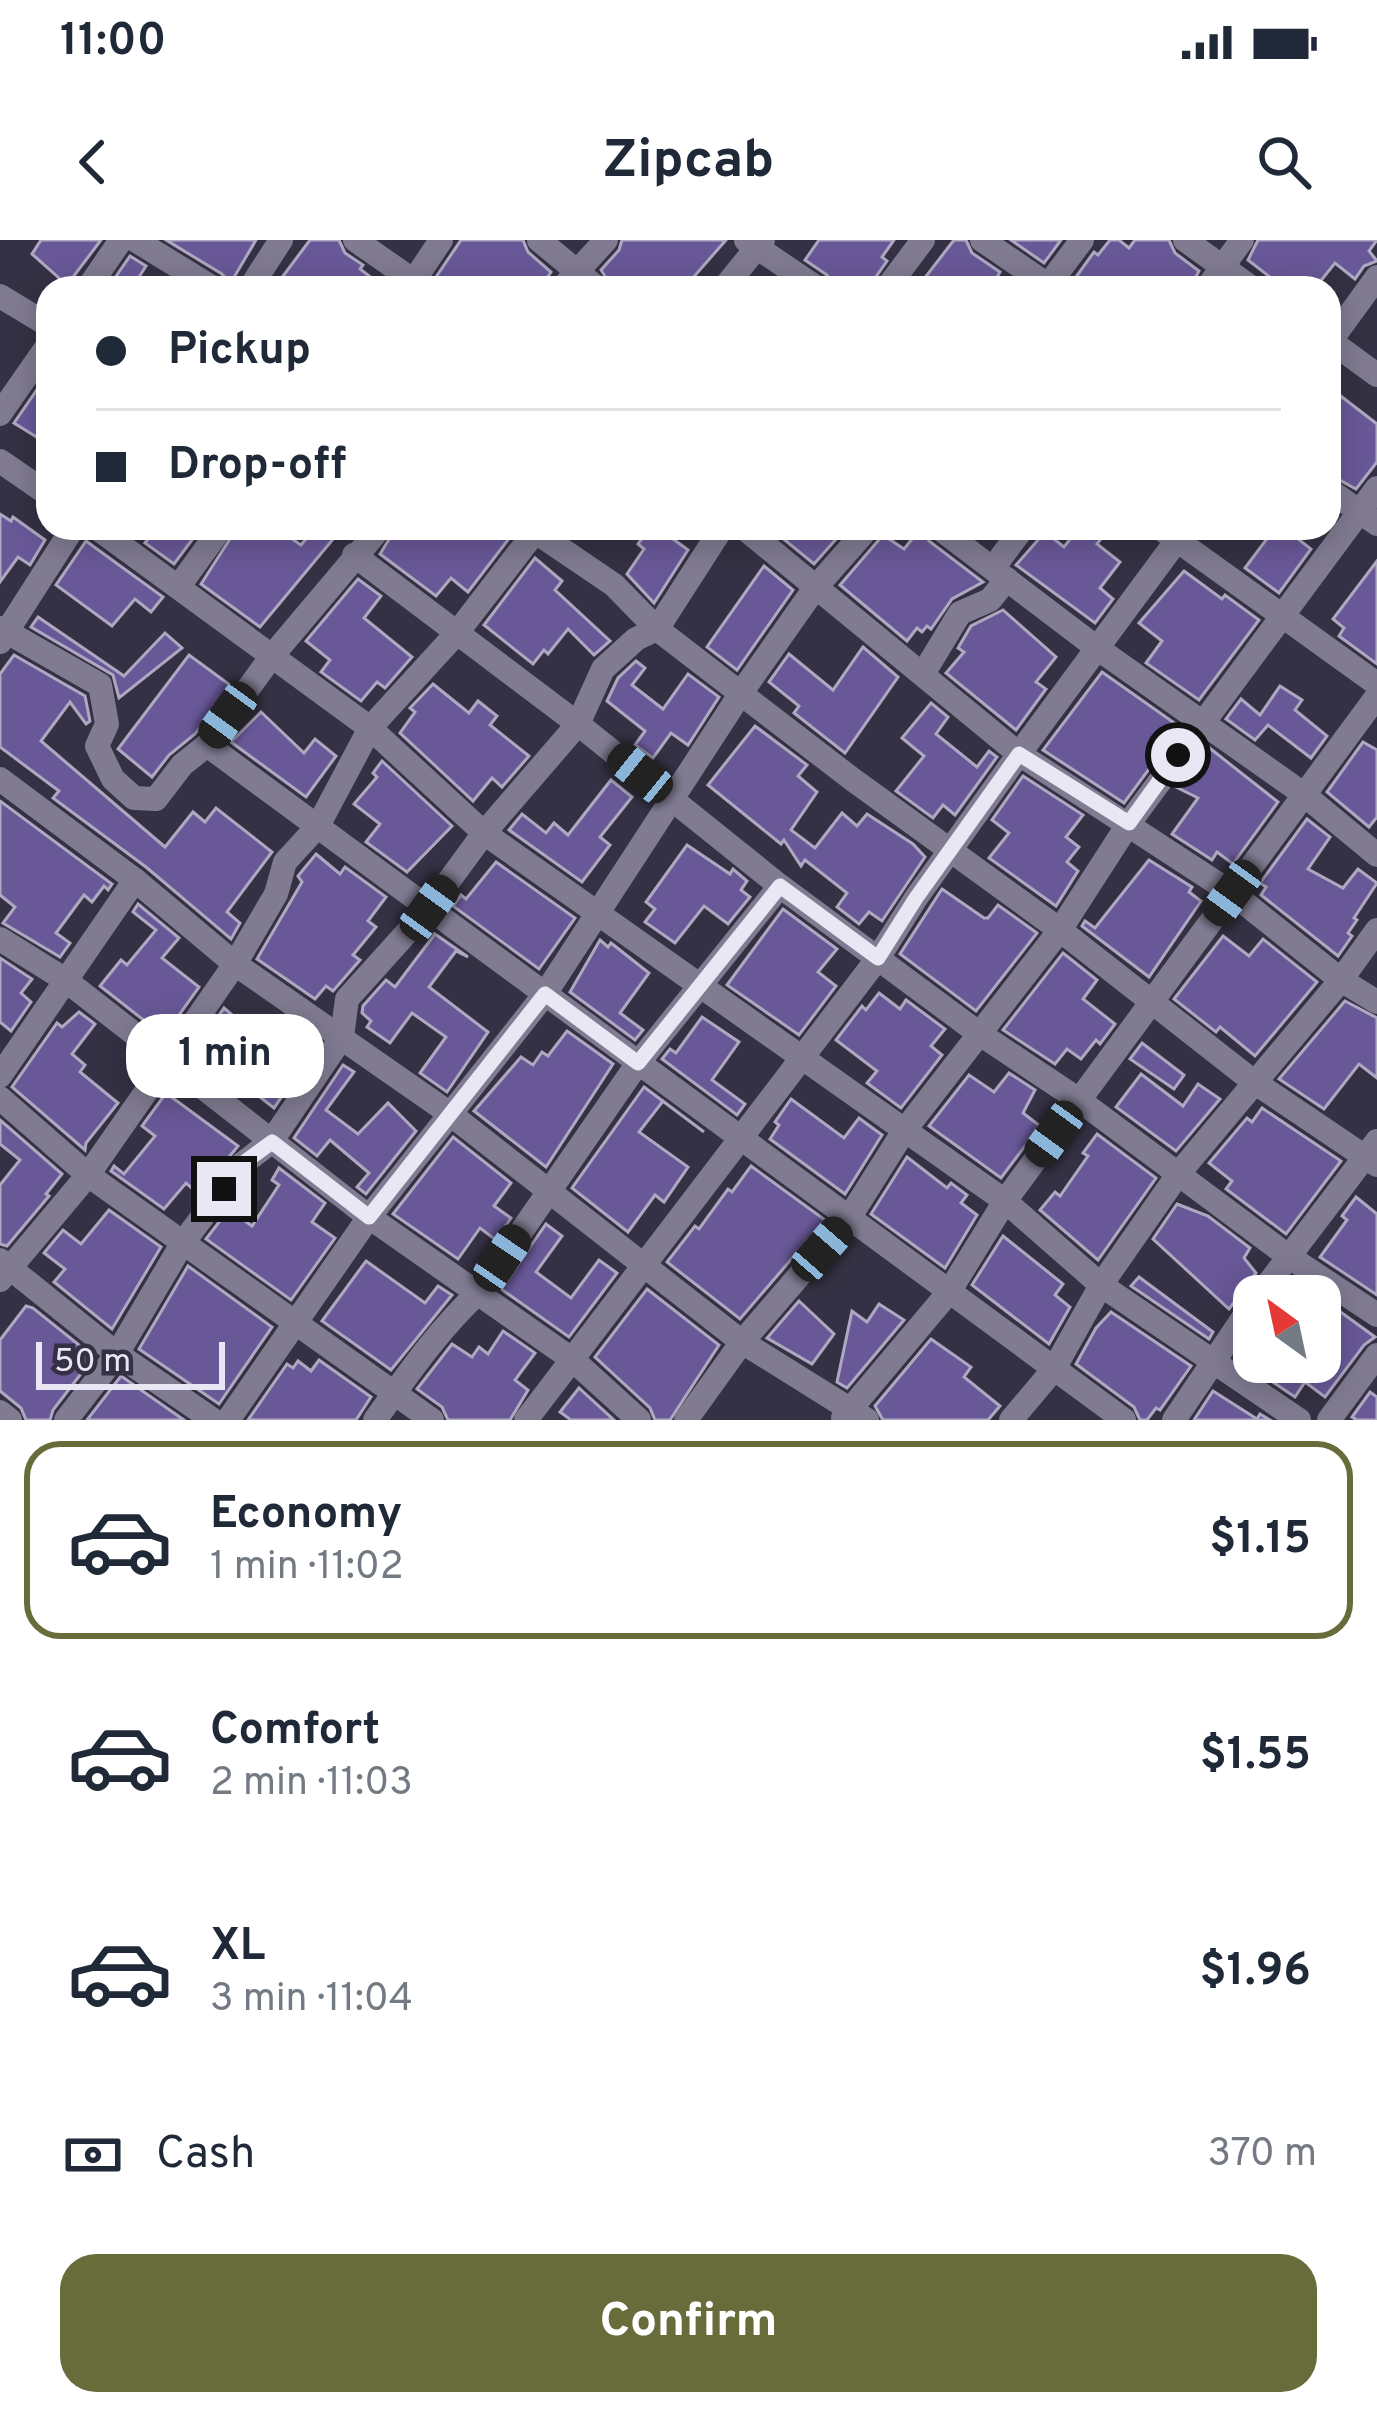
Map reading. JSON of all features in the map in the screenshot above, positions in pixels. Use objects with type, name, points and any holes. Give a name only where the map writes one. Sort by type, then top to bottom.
[{"type":"street","points":[[96,276],[121,240]]},
{"type":"street","points":[[135,240],[194,276]]},
{"type":"street","points":[[258,276],[281,240]]},
{"type":"street","points":[[355,240],[403,276]]},
{"type":"street","points":[[421,276],[441,240]]},
{"type":"street","points":[[539,240],[566,276]]},
{"type":"street","points":[[573,276],[606,240]]},
{"type":"street","points":[[896,276],[923,240]]},
{"type":"street","points":[[982,240],[1033,276]]},
{"type":"street","points":[[1057,276],[1082,240]]},
{"type":"street","points":[[1185,240],[1213,276]]},
{"type":"street","points":[[1216,276],[1242,240]]},
{"type":"street","points":[[733,276],[756,243],[801,276]]},
{"type":"street","points":[[1341,326],[1377,277]]},
{"type":"street","points":[[0,296],[36,318]]},
{"type":"street","points":[[1341,349],[1377,375]]},
{"type":"street","points":[[0,414],[36,362]]},
{"type":"street","points":[[0,461],[36,486]]},
{"type":"street","points":[[686,1420],[742,1342],[849,1218],[904,1131],[1060,930],[1129,823],[1281,616],[1368,518],[1377,488]]},
{"type":"street","points":[[1341,499],[1368,518]]},
{"type":"street","points":[[65,540],[2,634],[100,685],[106,724],[97,746],[113,779],[134,798],[155,799],[182,765],[207,745],[272,656],[368,540]]},
{"type":"street","points":[[115,540],[370,728],[484,833],[1005,1201],[1101,1285],[1299,1420]]},
{"type":"street","points":[[179,586],[212,540]]},
{"type":"street","points":[[213,1420],[3,1269],[88,1175],[236,964],[275,894],[285,862],[318,826],[370,728],[456,634],[527,540]]},
{"type":"street","points":[[551,540],[614,584],[657,629],[1154,1001],[1254,1082],[1374,1154],[1274,1275]]},
{"type":"street","points":[[66,1420],[117,1354],[182,1244],[242,1164],[272,1142],[342,1037],[347,999],[429,908],[484,833],[578,724],[603,669],[636,639],[657,629],[714,540]]},
{"type":"street","points":[[758,540],[1019,754],[1232,893],[1341,980],[1377,1002]]},
{"type":"street","points":[[228,1420],[369,1217],[545,994],[741,693],[815,587],[857,540]]},
{"type":"street","points":[[955,540],[1097,648],[1302,793],[1377,855]]},
{"type":"street","points":[[923,674],[960,613],[990,600],[1017,540]]},
{"type":"street","points":[[526,1420],[878,958],[1169,540]]},
{"type":"street","points":[[1184,540],[1377,684]]},
{"type":"street","points":[[354,555],[578,724],[780,886],[977,1032],[1179,1172],[1288,1256],[1377,1315]]},
{"type":"street","points":[[0,779],[135,880],[236,964],[449,1113],[742,1342],[853,1416],[950,1292],[1005,1201],[1377,696]]},
{"type":"street","points":[[207,745],[1124,1420]]},
{"type":"street","points":[[0,1076],[135,880]]},
{"type":"street","points":[[375,1420],[440,1330],[479,1292],[638,1063],[780,886]]},
{"type":"street","points":[[1011,1420],[1054,1369],[1101,1285],[1179,1172],[1341,980],[1377,930]]},
{"type":"street","points":[[0,939],[64,979],[369,1217],[573,1360],[639,1420]]},
{"type":"street","points":[[0,1098],[88,1175],[432,1420]]},
{"type":"street","points":[[1174,1420],[1233,1331]]},
{"type":"street","points":[[1329,1420],[1377,1355]]},
{"type":"street","points":[[0,1412],[10,1420]]},
{"type":"building","points":[[41,240],[101,240],[74,276],[57,276],[32,254]]},
{"type":"building","points":[[166,240],[256,240],[235,276],[222,274]]},
{"type":"building","points":[[310,240],[339,240],[345,253],[363,265],[360,269],[369,276],[283,276]]},
{"type":"building","points":[[461,240],[523,240],[528,252],[551,272],[548,276],[437,276]]},
{"type":"building","points":[[622,240],[726,240],[694,276],[605,276],[601,270]]},
{"type":"building","points":[[819,240],[894,240],[876,276],[827,276],[805,260]]},
{"type":"building","points":[[954,240],[966,240],[972,253],[1000,272],[998,276],[926,276]]},
{"type":"building","points":[[1011,240],[1061,240],[1044,263]]},
{"type":"building","points":[[1110,240],[1129,248],[1135,240],[1169,240],[1175,253],[1199,271],[1196,276],[1077,276],[1094,252],[1098,255]]},
{"type":"building","points":[[1258,240],[1377,240],[1369,251],[1377,261],[1364,266],[1355,279],[1335,263],[1325,276],[1269,276],[1248,260]]},
{"type":"building","points":[[130,256],[146,266],[140,276],[116,276]]},
{"type":"building","points":[[36,391],[36,437],[14,423]]},
{"type":"building","points":[[1341,396],[1377,424],[1377,462],[1356,489],[1341,481]]},
{"type":"building","points":[[0,514],[36,534],[36,540],[45,540],[30,565],[18,557],[0,582]]},
{"type":"building","points":[[147,540],[192,540],[174,564],[145,543]]},
{"type":"building","points":[[229,540],[294,540],[301,545],[305,540],[332,540],[260,627],[201,584]]},
{"type":"building","points":[[389,540],[508,540],[468,592],[451,578],[436,596],[380,554]]},
{"type":"building","points":[[641,540],[674,540],[688,550],[654,603],[627,574],[644,549],[638,544]]},
{"type":"building","points":[[785,540],[835,540],[814,564]]},
{"type":"building","points":[[879,540],[890,540],[904,549],[911,540],[928,540],[983,582],[952,599],[931,629],[927,626],[922,632],[917,628],[907,641],[840,585]]},
{"type":"building","points":[[1038,540],[1055,540],[1064,547],[1070,540],[1100,540],[1097,544],[1120,562],[1100,588],[1113,599],[1095,623],[1016,565]]},
{"type":"building","points":[[1266,540],[1299,540],[1311,549],[1279,593],[1245,568]]},
{"type":"building","points":[[86,541],[163,597],[151,612],[135,599],[112,626],[56,585]]},
{"type":"building","points":[[535,558],[562,581],[555,590],[610,641],[594,655],[568,629],[533,664],[484,625]]},
{"type":"building","points":[[1377,561],[1377,664],[1339,636],[1344,628],[1333,619]]},
{"type":"building","points":[[764,566],[793,590],[737,670],[707,647]]},
{"type":"building","points":[[1184,571],[1259,620],[1199,700],[1146,663],[1162,641],[1139,623]]},
{"type":"building","points":[[358,579],[381,596],[364,618],[412,657],[385,688],[377,682],[361,701],[321,672],[330,660],[306,641]]},
{"type":"building","points":[[1003,610],[1056,657],[1036,682],[1046,689],[1016,730],[946,673],[964,652],[958,648],[971,626]]},
{"type":"building","points":[[38,617],[124,676],[165,633],[182,648],[119,698],[113,675],[31,627]]},
{"type":"building","points":[[863,647],[898,677],[845,753],[794,713],[799,706],[769,682],[789,654],[833,690]]},
{"type":"building","points":[[14,655],[85,696],[90,721],[86,724],[70,702],[41,741],[165,847],[193,812],[205,822],[216,808],[272,852],[227,912],[240,923],[231,939],[146,867],[53,798],[59,791],[0,747],[0,674]]},
{"type":"building","points":[[189,655],[230,685],[195,734],[152,777],[118,749]]},
{"type":"building","points":[[636,661],[645,668],[632,685],[663,709],[688,674],[719,697],[688,745],[671,733],[653,758],[635,745],[645,731],[607,701],[618,678]]},
{"type":"building","points":[[1102,672],[1180,727],[1124,803],[1043,750]]},
{"type":"building","points":[[433,684],[469,713],[478,701],[497,716],[490,725],[529,756],[502,787],[492,778],[473,801],[400,733],[415,712],[410,708]]},
{"type":"building","points":[[1280,686],[1302,700],[1295,710],[1327,736],[1311,758],[1268,725],[1255,740],[1226,719],[1241,699],[1260,715]]},
{"type":"building","points":[[931,703],[948,717],[936,734],[977,767],[989,751],[997,757],[955,815],[943,805],[933,818],[896,791],[924,756],[902,738]]},
{"type":"building","points":[[261,712],[304,753],[315,739],[336,756],[306,797],[231,742]]},
{"type":"building","points":[[755,726],[807,765],[798,776],[817,792],[791,830],[815,848],[842,813],[857,826],[867,814],[925,857],[882,921],[869,912],[859,924],[837,907],[847,893],[805,860],[801,866],[784,840],[781,844],[708,785]]},
{"type":"building","points":[[1363,742],[1377,750],[1377,817],[1369,827],[1327,792]]},
{"type":"building","points":[[1207,746],[1278,802],[1233,864],[1217,852],[1212,860],[1172,834],[1198,798],[1176,787]]},
{"type":"building","points":[[382,761],[452,826],[407,872],[366,842],[380,824],[354,804],[377,777],[373,773]]},
{"type":"building","points":[[1023,776],[1083,815],[1066,837],[1079,847],[1067,862],[1078,871],[1056,906],[989,858],[1009,833],[992,820]]},
{"type":"building","points":[[611,780],[632,797],[600,837],[610,845],[582,882],[509,830],[522,814],[546,833],[554,823],[568,835]]},
{"type":"building","points":[[0,801],[112,884],[108,890],[104,886],[92,902],[84,895],[56,933],[70,943],[60,957],[3,923],[15,907],[0,895]]},
{"type":"building","points":[[1307,819],[1330,837],[1308,869],[1343,888],[1358,869],[1377,883],[1354,918],[1348,933],[1352,936],[1338,956],[1261,895],[1266,887],[1260,883]]},
{"type":"building","points":[[687,845],[730,874],[733,869],[747,881],[741,890],[750,897],[728,924],[704,906],[675,943],[645,922],[655,909],[646,902]]},
{"type":"building","points":[[316,854],[340,874],[345,867],[386,897],[368,921],[376,927],[353,955],[360,960],[333,991],[326,986],[315,999],[257,959],[302,882],[298,876]]},
{"type":"building","points":[[1149,860],[1192,887],[1189,892],[1201,901],[1149,977],[1082,926],[1085,921],[1095,928]]},
{"type":"building","points":[[496,862],[575,918],[539,969],[453,906],[461,895],[466,899]]},
{"type":"building","points":[[942,889],[984,918],[998,905],[1037,933],[976,1011],[900,954]]},
{"type":"building","points":[[138,904],[179,938],[162,958],[199,987],[164,1036],[100,986],[121,960],[127,965],[156,930],[133,912]]},
{"type":"building","points":[[783,909],[837,949],[818,972],[836,986],[799,1035],[727,985]]},
{"type":"building","points":[[435,934],[468,957],[456,951],[429,987],[488,1032],[447,1092],[420,1073],[446,1037],[412,1013],[390,1043],[367,1027],[371,1021],[362,1013],[386,980],[395,987]]},
{"type":"building","points":[[1223,936],[1249,956],[1263,939],[1317,982],[1255,1056],[1174,999]]},
{"type":"building","points":[[600,940],[608,947],[611,943],[649,973],[620,1013],[643,1030],[635,1040],[570,992]]},
{"type":"building","points":[[1063,953],[1097,980],[1083,999],[1115,1024],[1081,1059],[1067,1049],[1055,1064],[1003,1030]]},
{"type":"building","points":[[0,958],[32,979],[21,993],[31,1002],[11,1031],[0,1022]]},
{"type":"building","points":[[879,993],[900,1009],[906,1000],[945,1029],[931,1046],[942,1055],[901,1108],[867,1083],[877,1071],[836,1040],[862,1006],[866,1010]]},
{"type":"building","points":[[1345,1001],[1377,1018],[1377,1078],[1359,1064],[1324,1109],[1279,1079]]},
{"type":"building","points":[[224,1008],[261,1040],[280,1016],[318,1043],[274,1108],[256,1094],[261,1088],[202,1040]]},
{"type":"building","points":[[79,1012],[95,1024],[72,1054],[85,1065],[80,1072],[118,1103],[85,1150],[12,1087],[57,1023],[62,1027]]},
{"type":"building","points":[[702,1017],[739,1042],[712,1080],[745,1104],[737,1115],[662,1059],[670,1049],[676,1053]]},
{"type":"building","points":[[567,1031],[613,1064],[546,1167],[474,1111],[521,1057],[533,1065],[542,1052],[548,1056]]},
{"type":"building","points":[[1142,1043],[1184,1075],[1174,1089],[1130,1059]]},
{"type":"building","points":[[343,1065],[354,1072],[326,1110],[358,1134],[388,1103],[416,1131],[366,1194],[357,1187],[369,1173],[330,1140],[317,1156],[294,1138]]},
{"type":"building","points":[[1009,1073],[1035,1090],[1023,1113],[1040,1126],[1001,1178],[929,1126],[969,1075],[994,1092]]},
{"type":"building","points":[[1141,1074],[1183,1106],[1198,1084],[1220,1099],[1176,1151],[1116,1107]]},
{"type":"building","points":[[644,1087],[663,1101],[639,1132],[688,1167],[664,1202],[655,1195],[628,1232],[572,1188]]},
{"type":"building","points":[[166,1093],[238,1146],[199,1194],[186,1183],[164,1209],[111,1171],[114,1166],[124,1174],[155,1136],[142,1126]]},
{"type":"building","points":[[791,1099],[844,1138],[859,1118],[882,1135],[845,1194],[770,1139]]},
{"type":"building","points":[[1262,1108],[1341,1161],[1286,1234],[1226,1189],[1232,1181],[1209,1163],[1247,1118],[1252,1122]]},
{"type":"building","points":[[0,1120],[62,1174],[7,1246],[0,1244],[0,1185],[20,1160],[0,1144]]},
{"type":"building","points":[[1097,1134],[1156,1178],[1098,1260],[1040,1210],[1055,1192],[1060,1196]]},
{"type":"building","points":[[453,1137],[511,1183],[494,1206],[511,1218],[496,1240],[480,1228],[458,1259],[393,1214]]},
{"type":"building","points":[[907,1157],[947,1188],[951,1183],[967,1195],[961,1203],[977,1215],[945,1268],[871,1214]]},
{"type":"building","points":[[751,1166],[825,1220],[740,1319],[667,1262]]},
{"type":"building","points":[[279,1168],[325,1203],[312,1222],[335,1238],[291,1300],[206,1239],[229,1209],[252,1226],[279,1185],[272,1180]]},
{"type":"building","points":[[1356,1197],[1377,1214],[1377,1295],[1320,1257],[1347,1220],[1342,1216]]},
{"type":"building","points":[[1177,1204],[1208,1216],[1250,1248],[1244,1258],[1256,1273],[1233,1275],[1229,1309],[1153,1239]]},
{"type":"building","points":[[109,1210],[161,1247],[112,1329],[54,1282],[65,1269],[44,1253],[63,1230],[81,1244]]},
{"type":"building","points":[[546,1224],[562,1236],[536,1272],[571,1298],[599,1260],[617,1273],[569,1337],[501,1289]]},
{"type":"building","points":[[1003,1236],[1063,1284],[1055,1295],[1070,1307],[1049,1344],[972,1285]]},
{"type":"building","points":[[366,1261],[425,1303],[438,1286],[452,1295],[391,1370],[322,1321]]},
{"type":"building","points":[[188,1266],[272,1327],[219,1404],[139,1349]]},
{"type":"building","points":[[1139,1277],[1213,1332],[1209,1339],[1131,1286]]},
{"type":"building","points":[[647,1289],[719,1345],[670,1420],[655,1420],[650,1408],[595,1357]]},
{"type":"building","points":[[799,1301],[834,1334],[812,1364],[767,1338]]},
{"type":"building","points":[[879,1304],[904,1320],[847,1388],[837,1382],[852,1311],[867,1322]]},
{"type":"building","points":[[26,1306],[94,1357],[50,1420],[26,1420],[21,1408],[0,1391],[0,1340]]},
{"type":"building","points":[[1111,1312],[1191,1366],[1160,1410],[1156,1408],[1147,1420],[1140,1420],[1134,1407],[1076,1364]]},
{"type":"building","points":[[1341,1312],[1375,1337],[1341,1376]]},
{"type":"building","points":[[503,1331],[535,1353],[515,1380],[528,1390],[510,1420],[448,1420],[442,1407],[417,1389],[452,1344],[472,1357],[479,1347],[488,1354]]},
{"type":"building","points":[[931,1339],[971,1367],[964,1377],[1000,1406],[988,1420],[883,1420],[875,1406]]},
{"type":"building","points":[[319,1360],[371,1397],[356,1420],[248,1420],[287,1364],[293,1368],[298,1361],[311,1371]]},
{"type":"building","points":[[121,1376],[184,1420],[87,1420]]},
{"type":"building","points":[[1274,1383],[1304,1383],[1295,1397]]},
{"type":"building","points":[[1306,1383],[1336,1383],[1325,1397]]},
{"type":"building","points":[[579,1388],[614,1420],[571,1420],[560,1412]]},
{"type":"building","points":[[1213,1391],[1257,1419],[1260,1414],[1270,1420],[1194,1420]]},
{"type":"building","points":[[1370,1392],[1377,1397],[1377,1420],[1357,1420],[1352,1417]]},
{"type":"route","points":[[224,1189],[242,1164],[272,1142],[369,1217],[545,994],[638,1063],[780,886],[878,958],[1019,754],[1129,823],[1178,755]]}]
